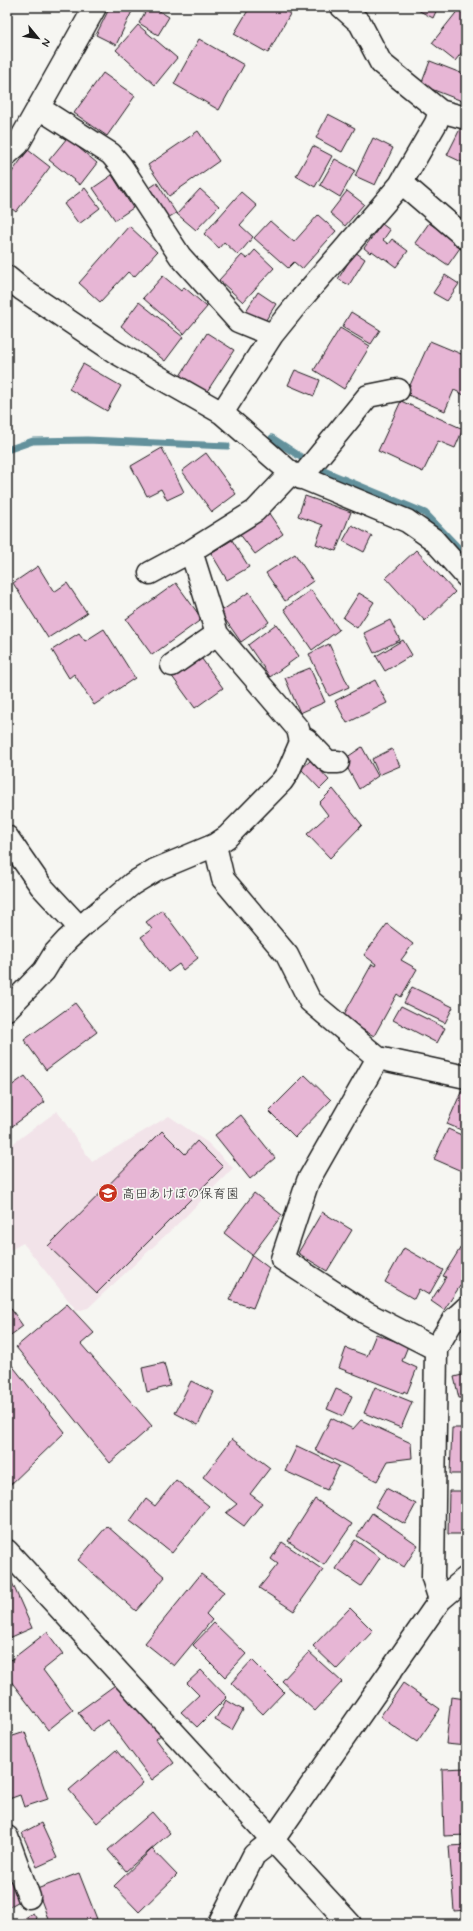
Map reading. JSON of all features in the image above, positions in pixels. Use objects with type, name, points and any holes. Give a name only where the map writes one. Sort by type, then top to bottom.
[{"type":"street","points":[[7,154],[18,144],[95,7]]},
{"type":"street","points":[[342,7],[360,23],[381,63],[440,111],[466,118]]},
{"type":"street","points":[[39,108],[111,154],[121,166],[180,256],[238,321],[272,335]]},
{"type":"street","points":[[222,413],[272,335],[302,298],[402,183],[436,123],[440,111]]},
{"type":"street","points":[[402,183],[466,238]]},
{"type":"street","points":[[7,277],[23,290],[116,352],[222,413],[303,470],[408,521],[433,539],[466,576]]},
{"type":"street","points":[[150,573],[191,551],[254,511],[303,470],[368,396],[398,390]]},
{"type":"street","points":[[7,1009],[28,989],[44,971],[55,953],[80,928],[144,876],[215,845],[226,837],[282,781],[293,764],[302,742],[298,729],[217,634],[191,551]]},
{"type":"street","points":[[172,665],[217,634]]},
{"type":"street","points":[[300,736],[307,740],[325,760],[329,762],[338,762]]},
{"type":"street","points":[[7,837],[42,886],[80,928]]},
{"type":"street","points":[[215,845],[224,879],[287,955],[310,1001],[378,1058],[466,1077]]},
{"type":"street","points":[[378,1058],[308,1181],[282,1259],[366,1313],[436,1348]]},
{"type":"street","points":[[440,1600],[433,1578],[436,1348],[453,1320],[466,1308]]},
{"type":"street","points":[[7,1551],[350,1924]]},
{"type":"street","points":[[219,1924],[254,1855],[272,1840],[440,1600],[466,1578]]},
{"type":"street","points":[[7,1837],[29,1897]]},
{"type":"shaded area","name":"高田あけぼの保育園","points":[[57,1111],[92,1162],[169,1116],[208,1143],[233,1168],[185,1217],[88,1308],[77,1311],[23,1243],[7,1252],[7,1148]]},
{"type":"building","points":[[110,7],[134,7],[116,45],[96,35]]},
{"type":"building","points":[[148,7],[153,7],[169,17],[158,35],[139,23]]},
{"type":"building","points":[[250,7],[277,7],[290,14],[268,53],[234,34]]},
{"type":"building","points":[[412,7],[438,7],[433,18]]},
{"type":"building","points":[[459,9],[466,14],[466,47],[455,61],[432,43]]},
{"type":"building","points":[[138,25],[177,58],[155,85],[116,50]]},
{"type":"building","points":[[199,39],[244,65],[219,110],[174,84]]},
{"type":"building","points":[[430,61],[466,75],[466,89],[462,101],[421,85]]},
{"type":"building","points":[[103,73],[135,96],[107,136],[74,113]]},
{"type":"building","points":[[328,114],[355,128],[342,152],[316,138]]},
{"type":"building","points":[[463,123],[466,124],[466,164],[447,155]]},
{"type":"building","points":[[198,131],[219,161],[169,196],[148,165]]},
{"type":"building","points":[[67,138],[97,163],[80,185],[49,160]]},
{"type":"building","points":[[373,138],[393,148],[375,185],[355,176]]},
{"type":"building","points":[[313,146],[332,156],[315,187],[296,176]]},
{"type":"building","points":[[28,150],[50,167],[16,212],[7,205],[7,179]]},
{"type":"building","points":[[335,159],[355,170],[340,197],[320,185]]},
{"type":"building","points":[[112,175],[133,208],[115,220],[93,188]]},
{"type":"building","points":[[157,183],[176,213],[166,219],[148,189]]},
{"type":"building","points":[[85,188],[100,208],[79,224],[64,204]]},
{"type":"building","points":[[200,189],[219,206],[196,230],[177,214]]},
{"type":"building","points":[[347,191],[364,204],[345,226],[330,213]]},
{"type":"building","points":[[241,192],[257,206],[240,225],[253,237],[238,255],[224,242],[219,248],[204,234]]},
{"type":"building","points":[[318,215],[336,231],[302,269],[294,262],[288,268],[254,238],[270,221],[294,242]]},
{"type":"building","points":[[429,223],[462,245],[448,265],[415,243]]},
{"type":"building","points":[[382,224],[390,230],[383,240],[388,244],[392,239],[408,251],[396,267],[384,258],[383,259],[372,251],[370,253],[364,248]]},
{"type":"building","points":[[129,226],[157,252],[134,277],[128,272],[100,302],[79,283]]},
{"type":"building","points":[[255,250],[274,268],[243,302],[219,280],[242,255],[247,259]]},
{"type":"building","points":[[355,252],[365,259],[349,285],[338,279]]},
{"type":"building","points":[[445,275],[459,284],[447,301],[433,293]]},
{"type":"building","points":[[163,276],[181,291],[184,287],[207,307],[184,334],[143,298]]},
{"type":"building","points":[[258,292],[276,304],[262,326],[244,314]]},
{"type":"building","points":[[139,302],[183,337],[165,361],[121,326]]},
{"type":"building","points":[[351,312],[380,330],[371,344],[342,327]]},
{"type":"building","points":[[340,328],[370,346],[344,389],[314,370]]},
{"type":"building","points":[[207,333],[234,350],[206,393],[180,376]]},
{"type":"building","points":[[430,341],[466,356],[466,396],[454,390],[445,411],[406,394]]},
{"type":"building","points":[[83,364],[121,386],[107,411],[69,389]]},
{"type":"building","points":[[295,370],[320,380],[314,396],[288,385]]},
{"type":"building","points":[[401,401],[463,429],[455,448],[438,441],[423,472],[378,451]]},
{"type":"building","points":[[162,448],[184,492],[167,500],[161,489],[147,496],[131,466]]},
{"type":"building","points":[[206,453],[236,494],[212,512],[182,471]]},
{"type":"building","points":[[305,496],[351,512],[336,551],[316,544],[323,525],[298,516]]},
{"type":"building","points":[[268,512],[283,534],[255,554],[239,533]]},
{"type":"building","points":[[352,525],[372,536],[364,552],[343,541]]},
{"type":"building","points":[[232,540],[249,567],[227,580],[211,553]]},
{"type":"building","points":[[416,550],[455,592],[425,621],[386,578]]},
{"type":"building","points":[[295,554],[313,581],[285,601],[266,573]]},
{"type":"building","points":[[38,566],[54,592],[67,583],[87,613],[48,638],[13,583]]},
{"type":"building","points":[[176,583],[202,619],[152,655],[126,619]]},
{"type":"building","points":[[311,590],[339,630],[312,650],[284,609]]},
{"type":"building","points":[[249,592],[269,622],[241,642],[220,612]]},
{"type":"building","points":[[359,593],[374,602],[357,628],[343,618]]},
{"type":"building","points":[[390,620],[400,640],[374,653],[364,633]]},
{"type":"building","points":[[276,624],[299,656],[270,677],[248,645]]},
{"type":"building","points":[[104,629],[135,678],[94,705],[74,674],[69,678],[52,650],[79,633],[85,641]]},
{"type":"building","points":[[403,640],[412,655],[385,671],[376,656]]},
{"type":"building","points":[[329,644],[349,687],[329,696],[309,654]]},
{"type":"building","points":[[199,655],[223,688],[195,708],[171,675]]},
{"type":"building","points":[[310,668],[325,702],[300,713],[285,678]]},
{"type":"building","points":[[375,680],[387,703],[347,723],[335,701]]},
{"type":"building","points":[[362,747],[378,776],[359,789],[343,760]]},
{"type":"building","points":[[392,749],[400,766],[379,775],[372,759]]},
{"type":"building","points":[[311,760],[329,780],[320,789],[301,769]]},
{"type":"building","points":[[333,789],[362,825],[330,858],[307,834],[328,815],[319,803]]},
{"type":"building","points":[[162,910],[198,958],[183,970],[179,964],[168,972],[141,937],[152,929],[146,922]]},
{"type":"building","points":[[387,924],[413,944],[401,960],[417,969],[401,997],[397,994],[374,1036],[342,1018],[372,964],[375,966],[376,964],[364,955]]},
{"type":"building","points":[[412,987],[453,1007],[445,1023],[404,1003]]},
{"type":"building","points":[[75,1003],[97,1032],[46,1070],[24,1040]]},
{"type":"building","points":[[401,1006],[445,1028],[437,1043],[393,1020]]},
{"type":"building","points":[[305,1075],[331,1100],[295,1137],[269,1111]]},
{"type":"building","points":[[25,1076],[45,1102],[7,1130],[7,1089]]},
{"type":"building","points":[[462,1090],[466,1092],[466,1132],[447,1124]]},
{"type":"building","points":[[241,1115],[275,1158],[250,1179],[215,1135]]},
{"type":"building","points":[[448,1129],[466,1137],[466,1173],[434,1159]]},
{"type":"building","points":[[162,1131],[185,1154],[197,1141],[223,1167],[97,1293],[48,1246]]},
{"type":"building","points":[[254,1193],[282,1215],[252,1255],[224,1233]]},
{"type":"building","points":[[322,1212],[352,1230],[327,1271],[298,1253]]},
{"type":"building","points":[[464,1242],[466,1243],[466,1283],[463,1288],[460,1286],[444,1310],[431,1301],[446,1277],[443,1276]]},
{"type":"building","points":[[404,1248],[443,1270],[429,1295],[419,1289],[414,1299],[385,1282]]},
{"type":"building","points":[[252,1255],[269,1268],[253,1308],[229,1300]]},
{"type":"building","points":[[7,1303],[23,1326],[7,1338]]},
{"type":"building","points":[[67,1304],[94,1333],[81,1344],[152,1426],[110,1463],[16,1347]]},
{"type":"building","points":[[376,1334],[408,1346],[402,1361],[417,1368],[407,1393],[404,1391],[403,1393],[339,1368],[346,1348],[367,1356]]},
{"type":"building","points":[[7,1359],[65,1432],[7,1488]]},
{"type":"building","points":[[164,1363],[170,1386],[147,1392],[142,1368]]},
{"type":"building","points":[[466,1374],[466,1398],[459,1398],[454,1377]]},
{"type":"building","points":[[191,1381],[214,1392],[198,1425],[175,1413]]},
{"type":"building","points":[[375,1387],[412,1402],[401,1428],[364,1413]]},
{"type":"building","points":[[336,1389],[352,1396],[343,1416],[327,1409]]},
{"type":"building","points":[[331,1418],[353,1429],[361,1420],[411,1443],[412,1458],[388,1461],[377,1481],[315,1450]]},
{"type":"building","points":[[452,1428],[466,1428],[466,1474],[450,1474]]},
{"type":"building","points":[[232,1439],[270,1468],[250,1494],[262,1503],[244,1526],[226,1513],[237,1504],[203,1477]]},
{"type":"building","points":[[297,1446],[339,1466],[327,1490],[285,1471]]},
{"type":"building","points":[[176,1480],[209,1506],[172,1553],[130,1521],[146,1499],[155,1506]]},
{"type":"building","points":[[386,1488],[416,1504],[405,1524],[375,1507]]},
{"type":"building","points":[[449,1491],[466,1491],[466,1534],[448,1534]]},
{"type":"building","points":[[315,1499],[352,1524],[324,1565],[288,1541]]},
{"type":"building","points":[[372,1513],[418,1545],[404,1567],[357,1536]]},
{"type":"building","points":[[107,1526],[165,1577],[136,1611],[78,1560]]},
{"type":"building","points":[[355,1540],[380,1558],[361,1586],[336,1569]]},
{"type":"building","points":[[282,1542],[323,1570],[294,1611],[259,1588],[278,1564],[271,1559]]},
{"type":"building","points":[[7,1571],[32,1628],[7,1639]]},
{"type":"building","points":[[201,1574],[224,1592],[206,1614],[212,1620],[174,1666],[145,1643]]},
{"type":"building","points":[[350,1608],[373,1631],[337,1669],[313,1646]]},
{"type":"building","points":[[214,1623],[246,1654],[225,1677],[193,1645]]},
{"type":"building","points":[[47,1632],[63,1654],[43,1670],[73,1710],[48,1730],[7,1676],[7,1663]]},
{"type":"building","points":[[309,1652],[342,1682],[315,1711],[282,1681]]},
{"type":"building","points":[[252,1660],[284,1692],[263,1714],[231,1683]]},
{"type":"building","points":[[201,1670],[227,1697],[197,1727],[181,1712],[199,1695],[187,1683]]},
{"type":"building","points":[[122,1680],[162,1734],[156,1739],[174,1763],[152,1780],[107,1720],[92,1731],[78,1712]]},
{"type":"building","points":[[403,1683],[440,1709],[417,1742],[380,1717]]},
{"type":"building","points":[[451,1697],[466,1699],[466,1746],[446,1744]]},
{"type":"building","points":[[226,1700],[243,1710],[232,1730],[215,1720]]},
{"type":"building","points":[[25,1732],[48,1799],[24,1807],[20,1795],[9,1799],[7,1792],[7,1759],[10,1758],[7,1748],[7,1738]]},
{"type":"building","points":[[116,1750],[143,1783],[97,1823],[69,1790]]},
{"type":"building","points":[[466,1768],[466,1835],[444,1836],[442,1769]]},
{"type":"building","points":[[152,1812],[170,1833],[126,1871],[108,1850]]},
{"type":"building","points":[[41,1823],[57,1858],[37,1867],[22,1833]]},
{"type":"building","points":[[466,1845],[466,1910],[454,1911],[449,1846]]},
{"type":"building","points":[[152,1849],[177,1875],[139,1912],[114,1886]]},
{"type":"building","points":[[7,1871],[23,1899],[7,1908]]},
{"type":"building","points":[[79,1873],[97,1919],[84,1924],[50,1924],[37,1889]]},
{"type":"building","points":[[33,1913],[40,1924],[16,1924]]},
{"type":"waterway","points":[[272,438],[319,469],[425,513],[466,556]]},
{"type":"waterway","points":[[7,450],[33,441],[87,440],[227,446]]},
{"type":"place","name":"高田あけぼの保育園","points":[[108,1193]]}]
